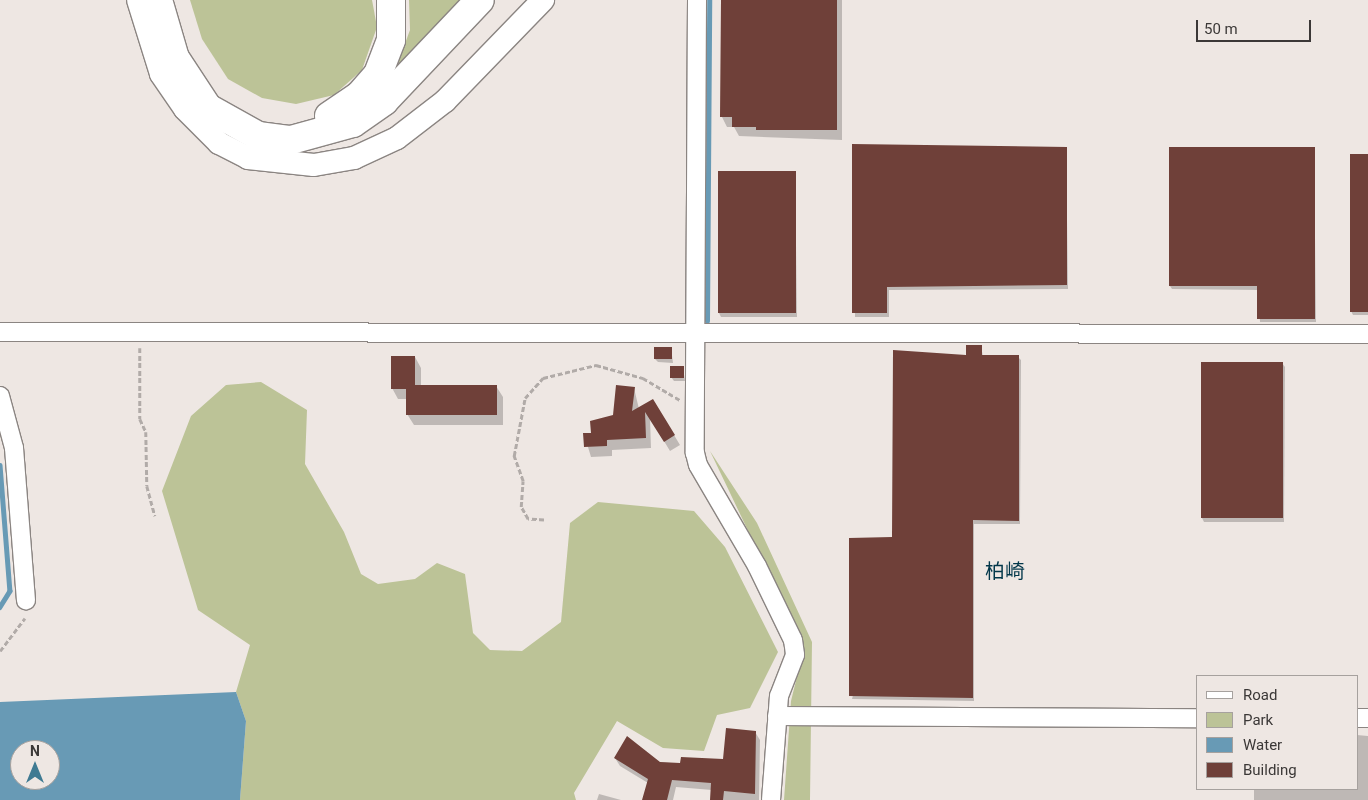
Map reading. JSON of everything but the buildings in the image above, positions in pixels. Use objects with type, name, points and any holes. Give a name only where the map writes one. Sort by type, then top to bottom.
[{"type":"highway","points":[[158,0],[175,58],[208,108],[258,136],[291,140],[353,123],[384,101],[480,0]]},
{"type":"highway","points":[[173,0],[185,44],[215,92],[233,107],[268,122],[306,124],[336,113],[378,74],[391,40],[391,0]]},
{"type":"street","points":[[138,0],[161,74],[185,110],[219,143],[248,158],[314,165],[354,158],[397,138],[446,100],[543,0]]},
{"type":"street","points":[[696,0],[695,403],[698,465],[757,566],[793,640],[794,655],[779,696],[771,800]]},
{"type":"street","points":[[0,332],[1368,334]]},
{"type":"street","points":[[0,396],[14,448],[26,601]]},
{"type":"street","points":[[777,716],[1196,718]]},
{"type":"path","points":[[140,332],[140,419],[146,432],[147,486],[155,516]]},
{"type":"path","points":[[544,520],[528,518],[521,507],[523,481],[514,456],[525,398],[543,378],[567,369],[604,366],[643,378],[670,398],[695,403]]},
{"type":"path","points":[[0,651],[19,630],[26,601]]},
{"type":"green space","points":[[190,0],[372,0],[377,27],[362,70],[334,95],[296,104],[262,98],[228,79],[202,39]]},
{"type":"green space","points":[[409,0],[468,0],[403,72],[397,65],[410,30]]},
{"type":"green space","points":[[261,382],[307,410],[305,464],[344,532],[361,574],[378,584],[415,579],[437,563],[465,574],[473,633],[490,650],[522,651],[561,622],[570,523],[598,502],[694,511],[725,547],[778,652],[750,708],[717,715],[704,751],[663,748],[617,721],[574,793],[576,800],[240,800],[246,721],[236,692],[250,645],[198,610],[162,491],[191,416],[226,385]]},
{"type":"green space","points":[[710,451],[757,523],[812,642],[810,800],[784,800],[791,701],[804,648]]},
{"type":"water","points":[[236,692],[246,721],[240,800],[0,800],[0,702]]},
{"type":"waterway","points":[[707,321],[709,0]]},
{"type":"waterway","points":[[0,465],[10,591],[0,607]]},
{"type":"district","name":"柏崎","points":[[1005,571]]}]
